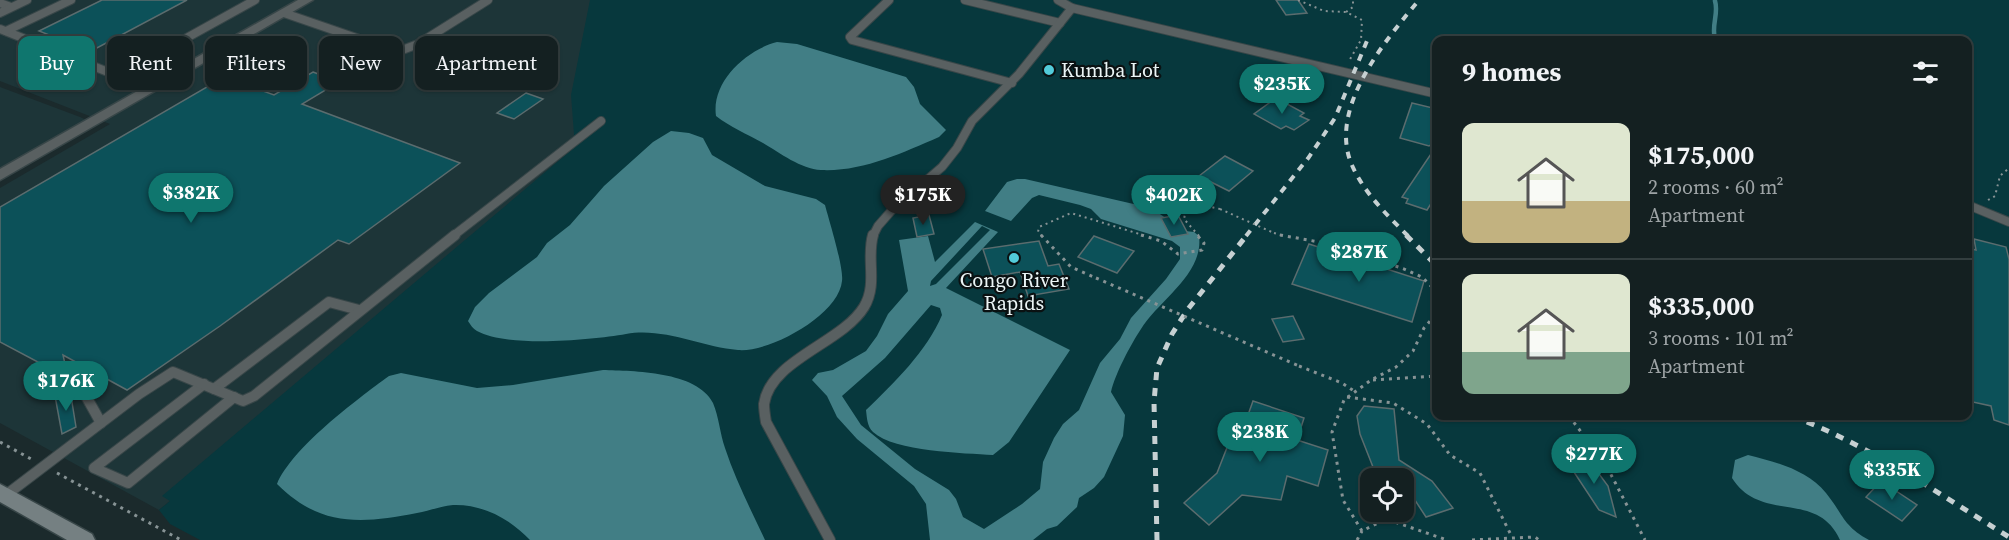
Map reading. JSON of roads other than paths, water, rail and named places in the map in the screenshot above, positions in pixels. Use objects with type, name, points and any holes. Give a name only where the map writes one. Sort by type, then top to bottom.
[{"type":"main road","points":[[3,494],[86,540]]},
{"type":"street","points":[[0,175],[307,0]]},
{"type":"lane","points":[[0,13],[27,0]]},
{"type":"lane","points":[[3,30],[71,0]]},
{"type":"lane","points":[[3,30],[118,76],[255,0]]},
{"type":"lane","points":[[284,13],[397,52],[410,48],[473,6],[488,0]]},
{"type":"lane","points":[[889,0],[850,37],[852,40],[1012,83]]},
{"type":"lane","points":[[965,0],[1060,22]]},
{"type":"lane","points":[[1058,0],[1072,8],[1432,93]]},
{"type":"lane","points":[[0,3],[11,7]]},
{"type":"lane","points":[[830,540],[766,422],[763,411],[767,392],[780,374],[846,328],[866,306],[872,294],[870,241],[874,232],[886,217],[942,166],[961,143],[972,122],[1012,83],[1072,8]]},
{"type":"lane","points":[[3,494],[173,372],[243,401],[254,396],[359,310],[601,122]]},
{"type":"lane","points":[[1972,207],[2009,222]]},
{"type":"lane","points":[[234,397],[128,483],[94,468],[329,302],[359,310]]},
{"type":"lane","points":[[78,382],[101,423]]},
{"type":"waterway","points":[[1715,1],[1715,36]]},
{"type":"railway","points":[[1408,236],[1362,184],[1351,163],[1346,142],[1348,120],[1354,98],[1364,76],[1391,35],[1419,0]]},
{"type":"railway","points":[[1246,236],[1309,157],[1335,118],[1369,36]]},
{"type":"railway","points":[[1157,540],[1154,402],[1157,368],[1172,334],[1188,309],[1247,235]]},
{"type":"railway","points":[[1406,235],[1432,261]]},
{"type":"railway","points":[[1802,420],[1876,456],[2009,537]]},
{"type":"place","name":"Kumba Lot","points":[[1049,70]]},
{"type":"place","name":"Congo River Rapids","points":[[1014,258]]}]
